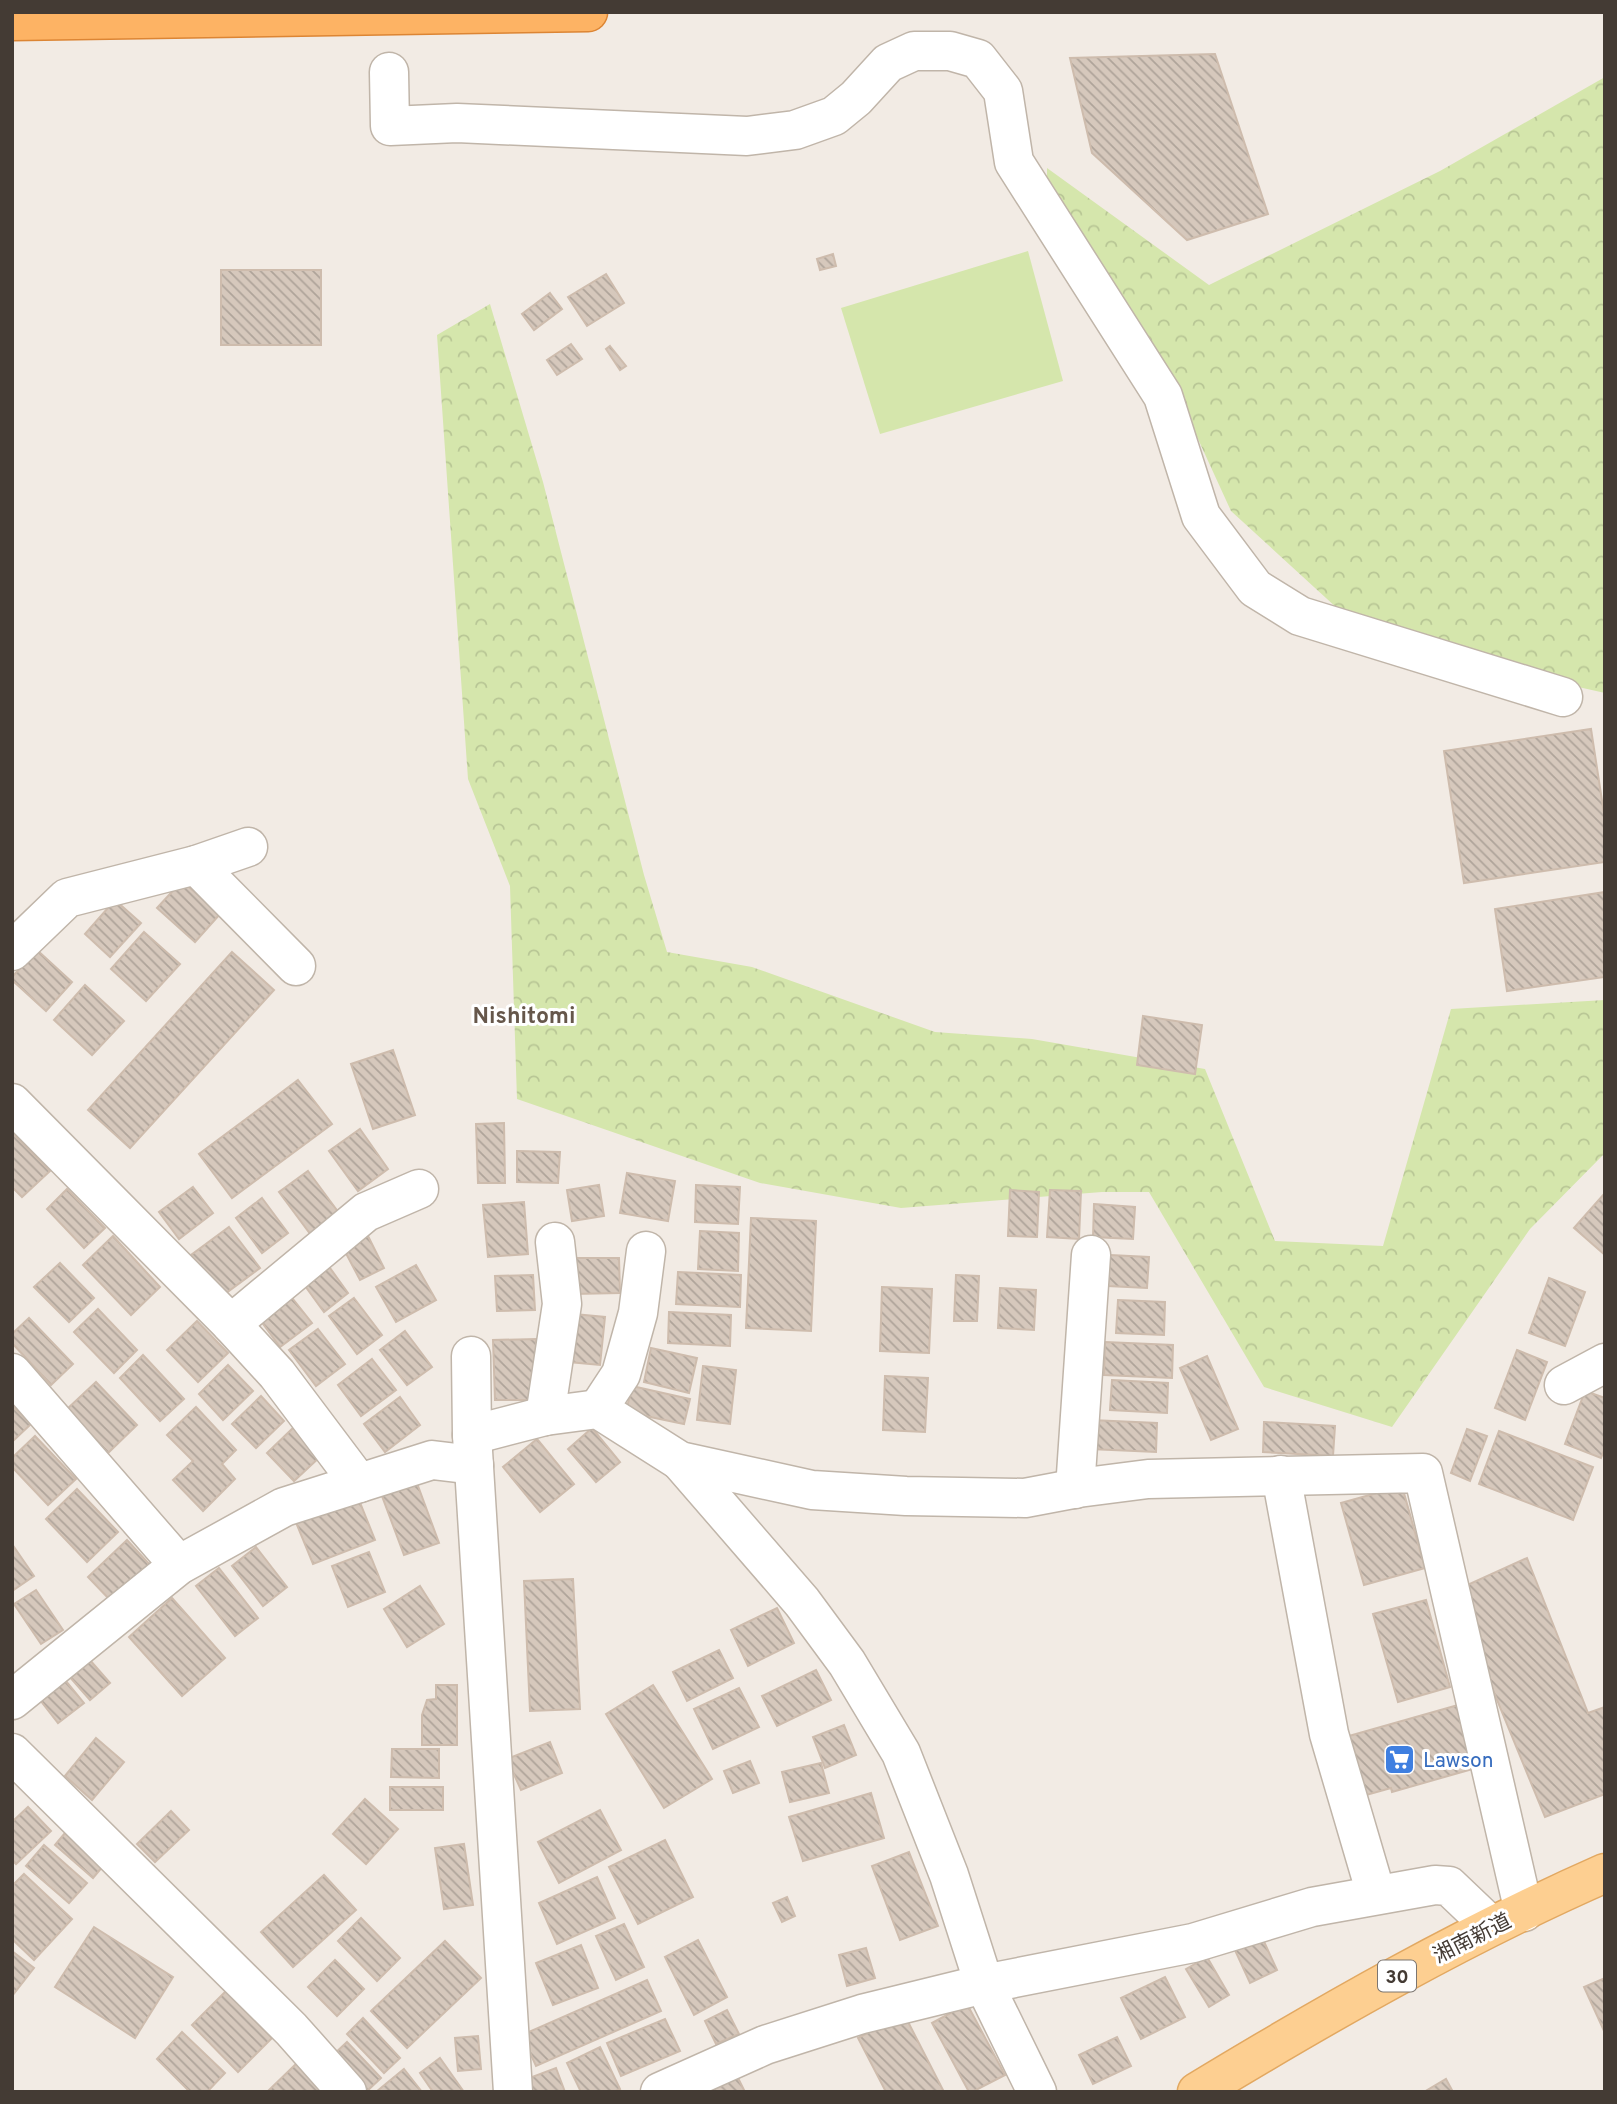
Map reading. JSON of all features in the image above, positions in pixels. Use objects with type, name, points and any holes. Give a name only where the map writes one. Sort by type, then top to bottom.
[{"type":"highway","points":[[12,21],[588,12]]},
{"type":"main road","name":"湘南新道","points":[[1197,2092],[1378,1986],[1605,1873]]},
{"type":"street","points":[[389,72],[390,126],[457,123],[747,136],[795,130],[834,116],[856,98],[888,63],[914,51],[950,51],[978,59],[1003,91],[1014,162],[1163,396],[1201,516],[1255,588],[1300,616],[1563,697]]},
{"type":"street","points":[[12,951],[67,898],[196,865],[248,848]]},
{"type":"street","points":[[196,865],[296,966]]},
{"type":"street","points":[[12,1103],[277,1374],[359,1483]]},
{"type":"street","points":[[231,1324],[366,1212],[419,1189]]},
{"type":"street","points":[[545,1416],[562,1304],[555,1242]]},
{"type":"street","points":[[598,1409],[621,1374],[638,1313],[646,1251]]},
{"type":"street","points":[[1075,1489],[1091,1255]]},
{"type":"street","points":[[471,1356],[473,1450],[513,2092]]},
{"type":"street","points":[[1564,1385],[1605,1363]]},
{"type":"street","points":[[12,1373],[180,1565]]},
{"type":"street","points":[[12,1700],[180,1565],[284,1507],[432,1460],[473,1450],[545,1416],[598,1409],[680,1461],[802,1602],[847,1663],[901,1753],[949,1875],[984,1984],[1037,2092]]},
{"type":"street","points":[[680,1461],[811,1490],[906,1496],[1024,1498],[1147,1479],[1423,1474],[1508,1919]]},
{"type":"street","points":[[1281,1475],[1329,1734],[1376,1894]]},
{"type":"street","points":[[17,1768],[291,2029],[347,2092]]},
{"type":"street","points":[[660,2092],[765,2045],[862,2014],[984,1984],[1193,1943],[1312,1907],[1434,1885],[1449,1886],[1508,1919]]},
{"type":"green space","points":[[1605,77],[1605,693],[1521,674],[1350,620],[1231,511],[1182,404],[1047,197],[1047,168],[1209,285],[1440,171]]},
{"type":"green space","points":[[1028,251],[1063,381],[880,434],[841,308]]},
{"type":"green space","points":[[490,304],[543,482],[644,875],[667,952],[752,967],[935,1032],[1032,1039],[1205,1069],[1275,1241],[1383,1246],[1451,1009],[1605,1000],[1605,1153],[1530,1229],[1392,1427],[1264,1387],[1149,1192],[1102,1192],[901,1208],[760,1183],[517,1099],[510,886],[468,779],[437,335]]},
{"type":"building","points":[[1215,54],[1268,214],[1187,240],[1092,153],[1070,58]]},
{"type":"building","points":[[833,254],[836,266],[820,270],[817,259]]},
{"type":"building","points":[[221,270],[321,270],[321,345],[221,345]]},
{"type":"building","points":[[606,274],[624,303],[587,326],[568,297]]},
{"type":"building","points":[[550,293],[562,309],[534,330],[522,314]]},
{"type":"building","points":[[571,344],[582,359],[557,375],[547,360]]},
{"type":"building","points":[[610,346],[626,366],[620,370],[606,349]]},
{"type":"building","points":[[1591,729],[1605,820],[1605,862],[1464,883],[1444,751]]},
{"type":"building","points":[[182,881],[220,914],[195,942],[157,908]]},
{"type":"building","points":[[1605,892],[1605,977],[1507,991],[1495,909]]},
{"type":"building","points":[[115,900],[141,923],[110,957],[85,934]]},
{"type":"building","points":[[144,932],[180,964],[146,1001],[111,969]]},
{"type":"building","points":[[37,950],[72,982],[46,1011],[12,980]]},
{"type":"building","points":[[232,952],[274,990],[130,1148],[88,1110]]},
{"type":"building","points":[[85,985],[124,1021],[92,1055],[54,1020]]},
{"type":"building","points":[[1143,1016],[1202,1025],[1195,1074],[1137,1065]]},
{"type":"building","points":[[393,1050],[415,1115],[373,1129],[351,1064]]},
{"type":"building","points":[[298,1080],[332,1124],[232,1198],[199,1154]]},
{"type":"building","points":[[504,1123],[505,1183],[478,1183],[476,1124]]},
{"type":"building","points":[[360,1129],[388,1169],[358,1191],[329,1151]]},
{"type":"building","points":[[12,1132],[50,1171],[22,1197],[12,1187]]},
{"type":"building","points":[[517,1151],[560,1152],[558,1183],[517,1182]]},
{"type":"building","points":[[308,1171],[339,1213],[311,1235],[279,1192]]},
{"type":"building","points":[[627,1173],[675,1181],[668,1221],[620,1213]]},
{"type":"building","points":[[599,1185],[604,1216],[572,1221],[567,1190]]},
{"type":"building","points":[[696,1185],[740,1187],[738,1224],[695,1222]]},
{"type":"building","points":[[193,1187],[213,1213],[179,1239],[159,1212]]},
{"type":"building","points":[[67,1189],[105,1228],[84,1248],[47,1209]]},
{"type":"building","points":[[1010,1190],[1039,1192],[1037,1237],[1008,1236]]},
{"type":"building","points":[[1050,1190],[1081,1191],[1079,1239],[1047,1237]]},
{"type":"building","points":[[1605,1193],[1605,1255],[1574,1228]]},
{"type":"building","points":[[262,1198],[288,1233],[262,1253],[236,1218]]},
{"type":"building","points":[[524,1202],[528,1254],[488,1257],[483,1205]]},
{"type":"building","points":[[1094,1204],[1135,1207],[1133,1239],[1093,1237]]},
{"type":"building","points":[[751,1218],[816,1221],[811,1331],[746,1328]]},
{"type":"building","points":[[229,1227],[260,1268],[222,1296],[191,1255]]},
{"type":"building","points":[[365,1230],[384,1268],[360,1280],[340,1242]]},
{"type":"building","points":[[700,1231],[739,1233],[738,1271],[698,1269]]},
{"type":"building","points":[[113,1236],[160,1287],[131,1315],[83,1265]]},
{"type":"building","points":[[1110,1255],[1149,1257],[1147,1288],[1108,1286]]},
{"type":"building","points":[[573,1258],[619,1258],[620,1293],[573,1294]]},
{"type":"building","points":[[325,1261],[348,1293],[324,1312],[300,1279]]},
{"type":"building","points":[[60,1263],[94,1298],[69,1322],[34,1287]]},
{"type":"building","points":[[416,1265],[436,1300],[396,1322],[376,1287]]},
{"type":"building","points":[[678,1272],[741,1275],[740,1307],[676,1304]]},
{"type":"building","points":[[533,1275],[535,1310],[497,1311],[495,1276]]},
{"type":"building","points":[[956,1275],[979,1276],[977,1321],[954,1321]]},
{"type":"building","points":[[1549,1278],[1585,1292],[1565,1346],[1529,1333]]},
{"type":"building","points":[[882,1287],[932,1289],[929,1353],[880,1351]]},
{"type":"building","points":[[1000,1288],[1036,1290],[1034,1330],[998,1328]]},
{"type":"building","points":[[289,1294],[312,1323],[280,1347],[258,1317]]},
{"type":"building","points":[[354,1298],[382,1335],[357,1354],[329,1316]]},
{"type":"building","points":[[1118,1300],[1165,1302],[1164,1335],[1116,1333]]},
{"type":"building","points":[[98,1309],[137,1350],[114,1373],[74,1332]]},
{"type":"building","points":[[669,1312],[731,1315],[730,1346],[668,1343]]},
{"type":"building","points":[[574,1314],[605,1317],[600,1365],[569,1362]]},
{"type":"building","points":[[29,1318],[73,1364],[51,1385],[12,1343],[12,1334]]},
{"type":"building","points":[[197,1321],[228,1353],[198,1382],[167,1350]]},
{"type":"building","points":[[318,1329],[345,1364],[316,1386],[289,1350]]},
{"type":"building","points":[[405,1331],[432,1367],[407,1385],[380,1350]]},
{"type":"building","points":[[536,1339],[537,1400],[495,1400],[493,1340]]},
{"type":"building","points":[[1105,1342],[1173,1345],[1172,1378],[1104,1375]]},
{"type":"building","points":[[651,1348],[697,1358],[689,1393],[644,1382]]},
{"type":"building","points":[[1517,1350],[1547,1362],[1525,1420],[1495,1408]]},
{"type":"building","points":[[143,1355],[184,1399],[160,1421],[120,1378]]},
{"type":"building","points":[[1207,1356],[1238,1429],[1211,1440],[1180,1368]]},
{"type":"building","points":[[372,1359],[396,1390],[361,1416],[338,1385]]},
{"type":"building","points":[[228,1365],[253,1391],[223,1420],[199,1394]]},
{"type":"building","points":[[703,1366],[736,1370],[730,1424],[697,1420]]},
{"type":"building","points":[[885,1376],[928,1378],[925,1432],[883,1430]]},
{"type":"building","points":[[1112,1380],[1168,1383],[1167,1413],[1110,1410]]},
{"type":"building","points":[[96,1382],[137,1425],[108,1453],[66,1410]]},
{"type":"building","points":[[632,1386],[690,1399],[684,1424],[626,1412]]},
{"type":"building","points":[[1585,1391],[1605,1398],[1605,1448],[1601,1458],[1565,1444]]},
{"type":"building","points":[[261,1396],[284,1421],[256,1448],[232,1424]]},
{"type":"building","points":[[400,1397],[420,1425],[385,1452],[364,1424]]},
{"type":"building","points":[[12,1405],[31,1424],[12,1442]]},
{"type":"building","points":[[196,1407],[236,1450],[222,1464],[235,1479],[203,1511],[173,1480],[193,1461],[167,1435]]},
{"type":"building","points":[[1091,1420],[1157,1423],[1156,1452],[1090,1449]]},
{"type":"building","points":[[1264,1422],[1335,1426],[1333,1456],[1263,1452]]},
{"type":"building","points":[[294,1427],[321,1456],[294,1481],[267,1453]]},
{"type":"building","points":[[592,1428],[620,1462],[596,1482],[568,1449]]},
{"type":"building","points":[[1467,1429],[1487,1436],[1470,1481],[1451,1473]]},
{"type":"building","points":[[1499,1431],[1593,1467],[1573,1520],[1479,1484]]},
{"type":"building","points":[[35,1436],[76,1479],[48,1505],[12,1467],[12,1458]]},
{"type":"building","points":[[537,1439],[574,1484],[540,1512],[503,1467]]},
{"type":"building","points":[[414,1475],[439,1543],[404,1555],[379,1488]]},
{"type":"building","points":[[1402,1486],[1425,1568],[1364,1585],[1341,1503]]},
{"type":"building","points":[[77,1489],[118,1532],[87,1562],[46,1519]]},
{"type":"building","points":[[357,1495],[375,1540],[313,1564],[295,1520]]},
{"type":"building","points":[[127,1540],[150,1565],[112,1602],[88,1577]]},
{"type":"building","points":[[12,1544],[34,1576],[12,1591]]},
{"type":"building","points":[[256,1547],[287,1587],[263,1606],[232,1566]]},
{"type":"building","points":[[369,1552],[385,1592],[348,1607],[332,1566]]},
{"type":"building","points":[[1527,1558],[1588,1713],[1605,1707],[1605,1794],[1545,1817],[1486,1673],[1465,1586]]},
{"type":"building","points":[[219,1568],[258,1618],[235,1636],[196,1586]]},
{"type":"building","points":[[573,1579],[580,1709],[530,1711],[524,1581]]},
{"type":"building","points":[[420,1586],[444,1624],[407,1647],[384,1609]]},
{"type":"building","points":[[36,1590],[63,1630],[41,1644],[14,1604]]},
{"type":"building","points":[[172,1598],[225,1658],[182,1696],[129,1637]]},
{"type":"building","points":[[1426,1600],[1450,1687],[1398,1702],[1373,1614]]},
{"type":"building","points":[[777,1608],[794,1643],[748,1666],[731,1630]]},
{"type":"building","points":[[719,1650],[733,1678],[687,1701],[673,1672]]},
{"type":"building","points":[[89,1659],[110,1683],[90,1700],[69,1676]]},
{"type":"building","points":[[816,1670],[831,1700],[777,1726],[762,1696]]},
{"type":"building","points":[[65,1680],[84,1703],[58,1723],[40,1700]]},
{"type":"building","points":[[436,1685],[457,1685],[457,1745],[422,1745],[422,1715],[427,1700],[436,1699]]},
{"type":"building","points":[[653,1685],[712,1779],[664,1808],[606,1714]]},
{"type":"building","points":[[739,1688],[759,1727],[713,1749],[694,1709]]},
{"type":"building","points":[[1458,1705],[1476,1768],[1392,1792],[1391,1788],[1366,1795],[1349,1736]]},
{"type":"building","points":[[844,1725],[856,1755],[825,1768],[813,1737]]},
{"type":"building","points":[[96,1738],[124,1762],[92,1800],[65,1776]]},
{"type":"building","points":[[550,1742],[562,1773],[521,1790],[507,1759]]},
{"type":"building","points":[[392,1749],[439,1749],[439,1778],[391,1777]]},
{"type":"building","points":[[750,1761],[759,1783],[733,1793],[724,1771]]},
{"type":"building","points":[[821,1763],[829,1793],[790,1802],[782,1772]]},
{"type":"building","points":[[390,1787],[443,1787],[443,1810],[390,1810]]},
{"type":"building","points":[[871,1793],[884,1838],[803,1861],[789,1817]]},
{"type":"building","points":[[365,1799],[398,1829],[366,1864],[333,1834]]},
{"type":"building","points":[[28,1807],[51,1831],[16,1864],[12,1860],[12,1822]]},
{"type":"building","points":[[600,1810],[621,1850],[559,1883],[538,1842]]},
{"type":"building","points":[[171,1811],[189,1830],[155,1862],[137,1844]]},
{"type":"building","points":[[65,1833],[103,1866],[93,1878],[55,1845]]},
{"type":"building","points":[[665,1840],[693,1897],[638,1924],[609,1867]]},
{"type":"building","points":[[464,1844],[473,1905],[444,1909],[435,1848]]},
{"type":"building","points":[[44,1845],[87,1883],[69,1903],[26,1866]]},
{"type":"building","points":[[909,1852],[938,1926],[900,1940],[872,1866]]},
{"type":"building","points":[[24,1874],[72,1919],[34,1960],[12,1939],[12,1886]]},
{"type":"building","points":[[324,1875],[356,1910],[293,1967],[261,1932]]},
{"type":"building","points":[[597,1877],[615,1918],[557,1944],[539,1903]]},
{"type":"building","points":[[787,1897],[795,1916],[782,1922],[773,1903]]},
{"type":"building","points":[[361,1918],[400,1958],[377,1981],[338,1941]]},
{"type":"building","points":[[624,1924],[644,1967],[616,1980],[596,1936]]},
{"type":"building","points":[[94,1927],[173,1977],[135,2038],[55,1987]]},
{"type":"building","points":[[1261,1935],[1277,1970],[1250,1983],[1234,1948]]},
{"type":"building","points":[[698,1940],[727,1997],[694,2015],[665,1957]]},
{"type":"building","points":[[445,1941],[481,1978],[407,2048],[371,2011]]},
{"type":"building","points":[[581,1945],[598,1988],[553,2005],[536,1963]]},
{"type":"building","points":[[866,1948],[875,1978],[847,1986],[839,1955]]},
{"type":"building","points":[[12,1951],[34,1968],[12,1996]]},
{"type":"building","points":[[1207,1957],[1229,1995],[1209,2007],[1186,1969]]},
{"type":"building","points":[[335,1960],[364,1989],[337,2016],[308,1987]]},
{"type":"building","points":[[1165,1977],[1185,2017],[1141,2039],[1121,1998]]},
{"type":"building","points":[[1605,1978],[1605,2033],[1584,1987]]},
{"type":"building","points":[[647,1980],[661,2011],[536,2066],[522,2035]]},
{"type":"building","points":[[226,1991],[272,2038],[238,2072],[192,2025]]},
{"type":"building","points":[[967,2004],[1005,2075],[972,2092],[969,2092],[932,2023]]},
{"type":"building","points":[[727,2010],[739,2034],[716,2044],[705,2021]]},
{"type":"building","points":[[904,2014],[944,2092],[886,2092],[858,2038]]},
{"type":"building","points":[[363,2018],[400,2058],[384,2073],[347,2034]]},
{"type":"building","points":[[665,2019],[680,2051],[621,2076],[607,2043]]},
{"type":"building","points":[[182,2032],[225,2073],[207,2092],[190,2092],[157,2059]]},
{"type":"building","points":[[478,2036],[481,2069],[458,2071],[455,2038]]},
{"type":"building","points":[[1117,2037],[1131,2066],[1093,2084],[1079,2055]]},
{"type":"building","points":[[347,2042],[381,2078],[366,2092],[332,2056]]},
{"type":"building","points":[[600,2047],[620,2089],[614,2092],[581,2092],[567,2063]]},
{"type":"building","points":[[440,2058],[464,2092],[433,2092],[420,2073]]},
{"type":"building","points":[[297,2063],[324,2092],[267,2092]]},
{"type":"building","points":[[556,2068],[565,2092],[529,2092],[524,2080]]},
{"type":"building","points":[[404,2069],[422,2092],[376,2092]]},
{"type":"building","points":[[735,2072],[745,2092],[694,2092]]},
{"type":"building","points":[[1446,2079],[1453,2092],[1424,2092]]},
{"type":"place","name":"Lawson","points":[[1400,1760]]},
{"type":"district","name":"Nishitomi","points":[[524,1015]]}]
